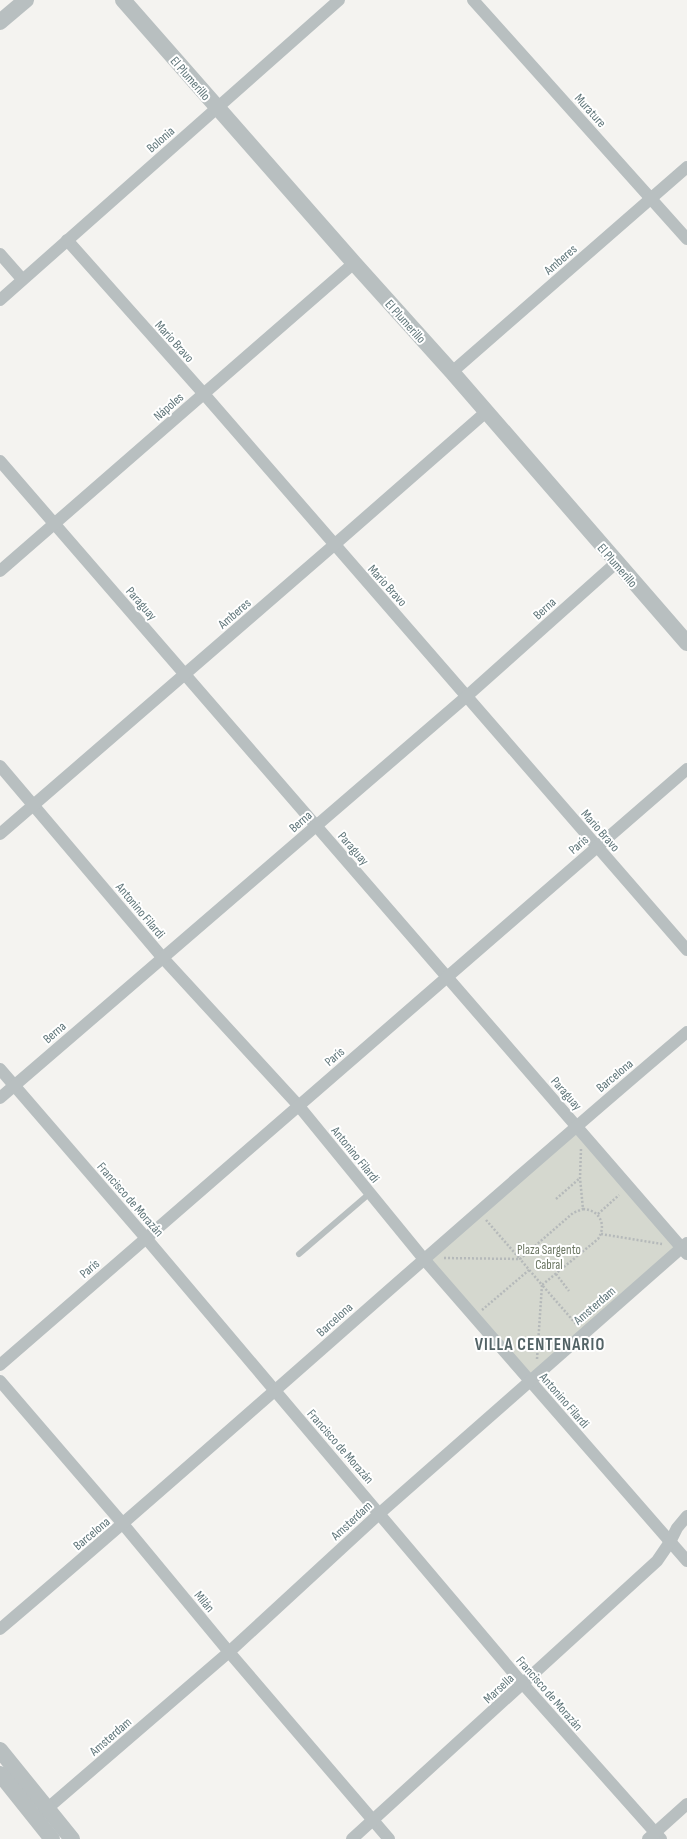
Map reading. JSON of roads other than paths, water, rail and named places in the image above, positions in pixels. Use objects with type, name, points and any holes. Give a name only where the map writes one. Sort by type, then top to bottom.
[{"type":"street","points":[[0,22],[26,0]]},
{"type":"street","name":"El Plumerillo","points":[[123,0],[452,372],[616,563],[686,640]]},
{"type":"street","name":"Bolonia","points":[[0,300],[339,0]]},
{"type":"street","name":"Murature","points":[[473,0],[652,198],[687,239]]},
{"type":"street","name":"Amberes","points":[[452,372],[687,168]]},
{"type":"street","name":"Mario Bravo","points":[[67,240],[204,394],[687,950]]},
{"type":"street","points":[[0,254],[22,279]]},
{"type":"street","name":"Nápoles","points":[[0,571],[354,263]]},
{"type":"street","name":"Amberes","points":[[0,834],[486,412]]},
{"type":"street","name":"Paraguay","points":[[0,461],[579,1128],[628,1187],[685,1248]]},
{"type":"street","name":"Berna","points":[[0,1098],[467,696],[616,563]]},
{"type":"street","name":"Antonino Filardi","points":[[0,766],[34,804],[162,957],[298,1105],[423,1258],[474,1316],[533,1377],[687,1561]]},
{"type":"street","name":"París","points":[[0,1365],[145,1237],[448,977],[596,846],[687,769]]},
{"type":"street","name":"Barcelona","points":[[0,1629],[124,1524],[478,1210],[579,1128],[687,1032]]},
{"type":"street","name":"Francisco de Morazán","points":[[0,1069],[145,1237],[380,1513],[523,1684],[655,1837]]},
{"type":"street","name":"Amsterdam","points":[[42,1814],[229,1652],[380,1513],[584,1332],[685,1248]]},
{"type":"street","name":"Milán","points":[[0,1381],[124,1524],[372,1822],[389,1839]]},
{"type":"street","name":"Marsella","points":[[352,1839],[657,1561],[670,1542],[677,1528],[687,1516]]},
{"type":"street","points":[[0,1750],[42,1814],[52,1839]]},
{"type":"street","points":[[0,1774],[42,1814],[72,1839]]},
{"type":"street","points":[[655,1837],[687,1804]]},
{"type":"lane","points":[[299,1254],[370,1194]]},
{"type":"district","name":"VILLA CENTENARIO","points":[[540,1344]]},
{"type":"park label","name":"Plaza Sargento Cabral","points":[[549,1256]]}]
